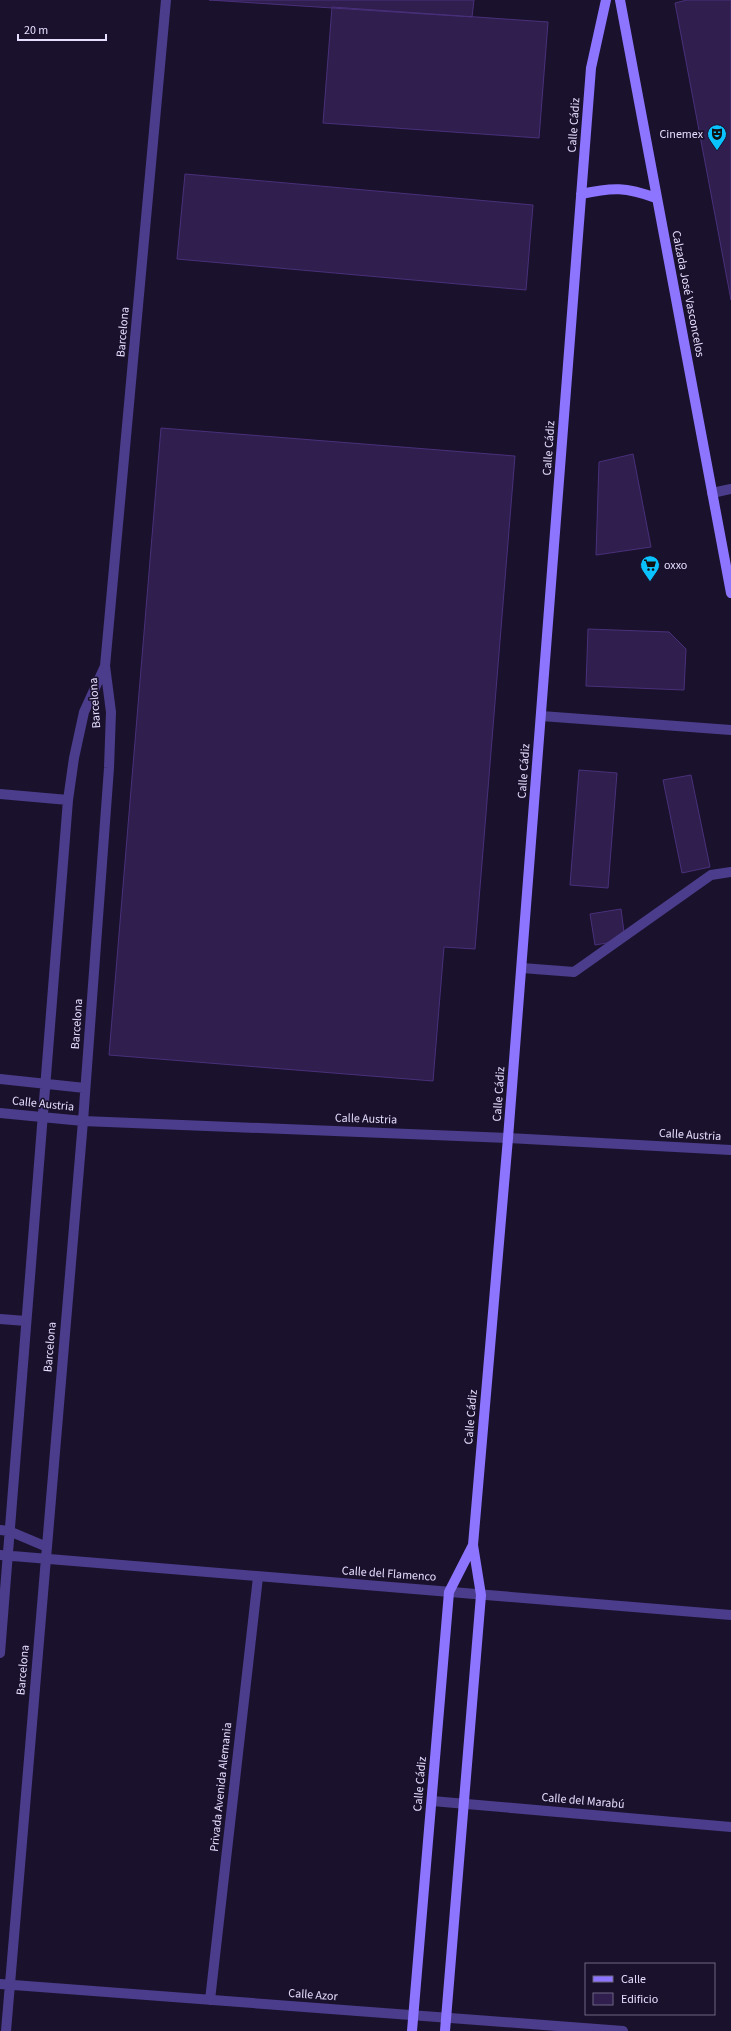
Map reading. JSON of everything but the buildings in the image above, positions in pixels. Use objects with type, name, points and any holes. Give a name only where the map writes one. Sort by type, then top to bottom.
[{"type":"street","name":"Barcelona","points":[[6,2031],[5,1985],[46,1560],[83,1121],[110,760],[111,712],[105,666],[166,0]]},
{"type":"street","name":"Calle Cádiz","points":[[445,2031],[481,1595],[473,1545],[522,968],[591,68],[606,0]]},
{"type":"street","name":"Calzada José Vasconcelos","points":[[620,0],[731,594]]},
{"type":"street","points":[[581,194],[607,188],[633,190],[656,198]]},
{"type":"street","points":[[712,493],[731,489]]},
{"type":"street","name":"Barcelona","points":[[0,1654],[5,1531],[44,1118],[45,1083],[68,800],[74,758],[84,712],[105,666]]},
{"type":"street","points":[[541,716],[731,730]]},
{"type":"street","points":[[0,794],[68,800]]},
{"type":"street","points":[[522,968],[574,972],[711,875],[731,872]]},
{"type":"street","name":"Calle Austria","points":[[0,1079],[85,1088]]},
{"type":"street","name":"Calle Austria","points":[[0,1113],[83,1121],[508,1138],[731,1150]]},
{"type":"street","points":[[0,1319],[26,1321]]},
{"type":"street","points":[[5,1531],[47,1547]]},
{"type":"street","name":"Calle Cádiz","points":[[412,2031],[449,1592],[473,1545]]},
{"type":"street","name":"Calle del Flamenco","points":[[4,1556],[731,1615]]},
{"type":"street","name":"Privada Avenida Alemania","points":[[210,2000],[258,1577]]},
{"type":"street","name":"Calle del Marabú","points":[[432,1801],[731,1827]]},
{"type":"street","name":"Calle Azor","points":[[5,1985],[623,2031]]},
{"type":"place","name":"Cinemex","points":[[717,151]]},
{"type":"place","name":"oxxo","points":[[650,582]]}]
